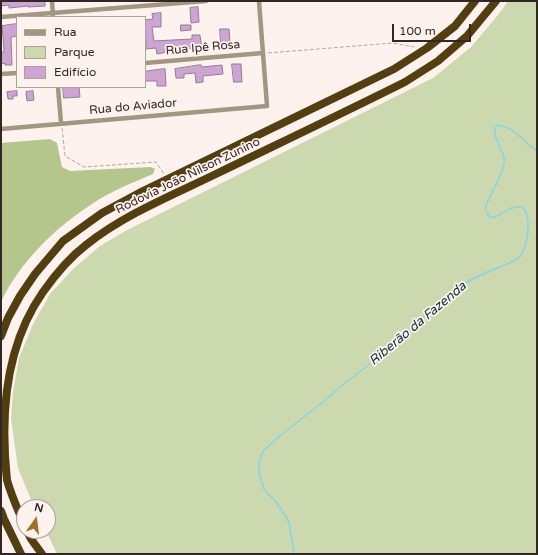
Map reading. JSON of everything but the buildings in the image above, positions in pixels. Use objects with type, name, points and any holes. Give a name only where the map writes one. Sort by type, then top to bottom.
[{"type":"highway","name":"Rodovia João Nilson Zunino","points":[[1,336],[8,318],[20,296],[35,274],[62,241],[102,213],[168,179],[394,69],[427,48],[455,26],[475,1]]},
{"type":"highway","name":"Rodovia João Nilson Zunino","points":[[16,503],[7,480],[1,438],[3,390],[9,365],[19,336],[32,309],[56,274],[85,245],[132,215],[405,82],[438,61],[467,36],[496,1]]},
{"type":"highway","points":[[1,511],[21,554]]},
{"type":"highway","points":[[31,539],[42,554]]},
{"type":"street","points":[[52,1],[53,15]]},
{"type":"street","points":[[27,16],[206,1]]},
{"type":"street","points":[[259,1],[262,53]]},
{"type":"street","points":[[1,17],[16,16]]},
{"type":"street","name":"Rua Ipê Rosa","points":[[146,62],[262,53]]},
{"type":"street","name":"Rua do Aviador","points":[[1,128],[267,106],[262,53]]},
{"type":"street","points":[[1,74],[16,73]]},
{"type":"street","points":[[58,88],[61,124]]},
{"type":"path","points":[[262,53],[393,43],[419,48]]},
{"type":"path","points":[[61,124],[65,156],[84,167],[156,162],[168,179]]},
{"type":"green space","points":[[508,1],[537,1],[537,554],[57,554],[50,539],[56,539],[56,499],[31,499],[18,468],[11,419],[13,392],[19,358],[33,324],[50,294],[74,268],[100,246],[127,230],[433,78],[471,47]]},
{"type":"green space","points":[[50,139],[57,143],[62,167],[70,171],[151,167],[155,169],[153,174],[107,195],[92,204],[78,213],[52,235],[28,260],[18,273],[1,302],[1,143]]},
{"type":"waterway","name":"Riberão da Fazenda","points":[[294,554],[289,522],[277,503],[264,489],[259,474],[259,464],[263,451],[282,434],[386,351],[462,285],[476,277],[514,261],[521,255],[526,244],[528,230],[527,217],[522,207],[510,209],[492,218],[488,216],[486,211],[486,205],[501,175],[504,163],[503,154],[495,132],[497,125],[514,132],[537,151]]}]
